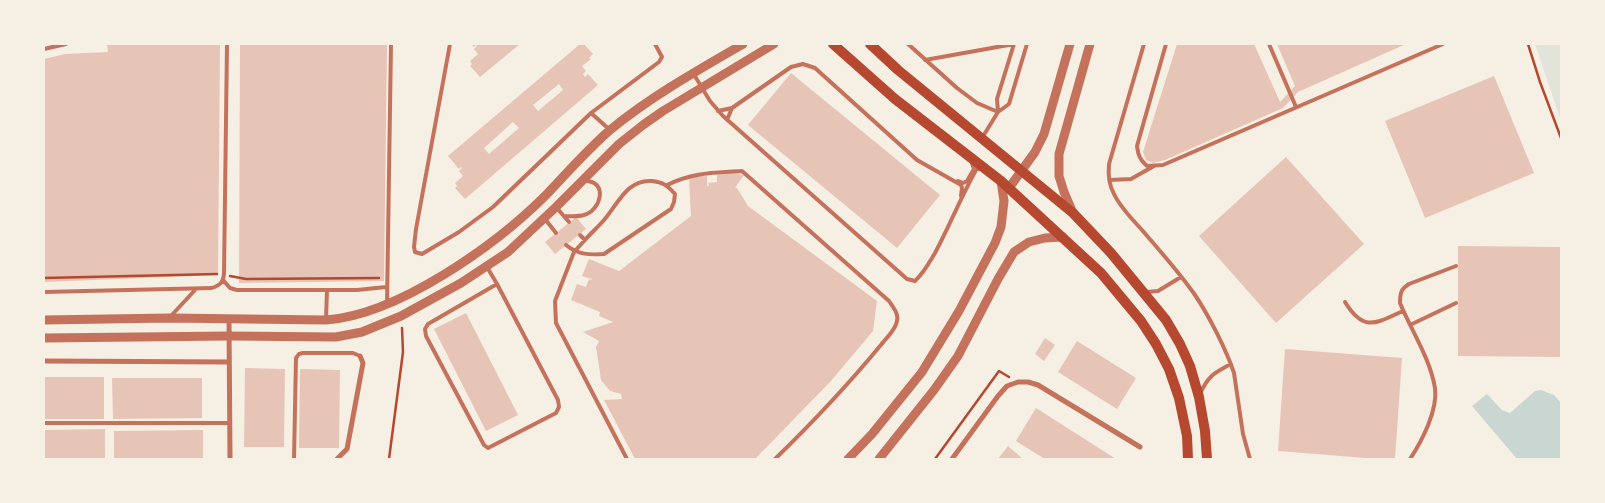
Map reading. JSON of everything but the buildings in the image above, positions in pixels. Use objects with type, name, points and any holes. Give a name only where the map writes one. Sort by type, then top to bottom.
[{"type":"main road","points":[[834,44],[894,99],[1001,181],[1101,273],[1141,321],[1156,344],[1169,370],[1179,398],[1187,436],[1188,459]]},
{"type":"main road","points":[[870,44],[898,70],[1073,213],[1111,253],[1144,292],[1166,320],[1190,366],[1199,397],[1208,459]]},
{"type":"street","points":[[44,320],[169,318],[339,320],[387,304],[409,294],[452,269],[497,239],[545,195],[610,130],[693,73],[743,44]]},
{"type":"street","points":[[44,338],[336,337],[362,332],[401,316],[487,267],[508,252],[619,144],[663,111],[774,44]]},
{"type":"street","points":[[1009,188],[1039,146],[1070,44]]},
{"type":"street","points":[[1073,213],[1059,176],[1058,154],[1090,44]]},
{"type":"street","points":[[848,459],[872,434],[922,372],[959,311],[995,243],[1001,227],[1004,201],[1001,181]]},
{"type":"street","points":[[545,195],[556,207]]},
{"type":"street","points":[[879,459],[934,390],[958,356],[1014,252],[1029,242],[1045,238],[1062,237]]},
{"type":"street","points":[[229,320],[230,459]]},
{"type":"street","points":[[337,459],[347,448],[362,363],[360,356]]},
{"type":"street","points":[[44,361],[229,362]]},
{"type":"street","points":[[952,459],[998,396],[1008,386],[1018,382],[1038,384],[1140,447]]},
{"type":"lane","points":[[44,48],[66,44]]},
{"type":"lane","points":[[44,292],[196,289],[212,288],[220,285],[223,280],[227,44]]},
{"type":"lane","points":[[387,304],[391,44]]},
{"type":"lane","points":[[450,44],[416,229],[414,248],[418,254],[422,254],[458,232],[493,207],[591,113],[659,62],[662,57],[656,44]]},
{"type":"lane","points":[[908,44],[957,88],[977,103],[998,112]]},
{"type":"lane","points":[[924,60],[1014,44],[997,99],[998,112]]},
{"type":"lane","points":[[982,138],[998,112],[1009,104],[1027,44]]},
{"type":"lane","points":[[1144,44],[1109,164],[1113,193],[1122,207],[1195,295],[1209,320],[1231,364],[1236,382],[1243,434],[1250,459]]},
{"type":"lane","points":[[1166,44],[1137,146],[1138,155],[1147,166],[1162,165],[1444,44]]},
{"type":"lane","points":[[1268,44],[1296,107]]},
{"type":"lane","points":[[718,111],[732,108],[791,67],[803,64],[816,68],[917,160],[962,183],[967,182],[974,169],[971,157]]},
{"type":"lane","points":[[693,73],[718,111],[727,120],[907,279],[915,281],[922,274],[948,229],[960,200],[976,170],[984,167]]},
{"type":"lane","points":[[727,120],[732,108]]},
{"type":"lane","points":[[591,113],[610,130]]},
{"type":"lane","points":[[1110,180],[1131,179],[1154,166]]},
{"type":"lane","points":[[667,185],[697,174],[742,171],[889,301],[897,314],[896,326],[872,356],[820,415],[775,459]]},
{"type":"lane","points":[[947,176],[962,188],[960,200]]},
{"type":"lane","points":[[566,245],[574,252],[592,255],[604,254],[671,209],[674,202],[674,194],[667,185],[658,181],[639,181],[629,187],[604,220],[574,252],[555,301],[556,323],[627,459]]},
{"type":"lane","points":[[564,216],[586,215],[592,212],[599,201],[600,192],[598,186],[592,182],[581,182]]},
{"type":"lane","points":[[556,207],[569,222]]},
{"type":"lane","points":[[544,218],[556,233]]},
{"type":"lane","points":[[580,235],[585,240]]},
{"type":"lane","points":[[1410,459],[1427,427],[1433,408],[1435,389],[1429,366],[1400,303],[1400,292],[1403,287],[1456,266]]},
{"type":"lane","points":[[487,267],[497,284],[558,400],[559,407],[556,413],[488,448],[484,445],[426,336],[425,329],[428,324],[497,284]]},
{"type":"lane","points":[[1144,292],[1158,291],[1181,277]]},
{"type":"lane","points":[[223,280],[230,288],[237,290],[357,290],[386,288]]},
{"type":"lane","points":[[169,318],[196,289]]},
{"type":"lane","points":[[326,290],[326,320]]},
{"type":"lane","points":[[1345,302],[1352,314],[1358,319],[1371,323],[1404,311]]},
{"type":"lane","points":[[1410,325],[1456,303]]},
{"type":"lane","points":[[294,459],[296,358],[299,354],[303,353],[352,354],[360,356]]},
{"type":"lane","points":[[1199,397],[1209,378],[1214,373],[1231,364]]},
{"type":"lane","points":[[44,423],[230,423]]},
{"type":"path","points":[[1528,44],[1561,138]]},
{"type":"path","points":[[389,459],[403,352],[401,316]]},
{"type":"path","points":[[935,459],[999,371],[1018,382]]},
{"type":"shaded area","points":[[1535,44],[1561,44],[1561,121]]},
{"type":"shaded area","points":[[1541,390],[1554,395],[1561,403],[1561,459],[1517,459],[1472,406],[1487,394],[1502,410],[1510,413],[1535,391]]}]
